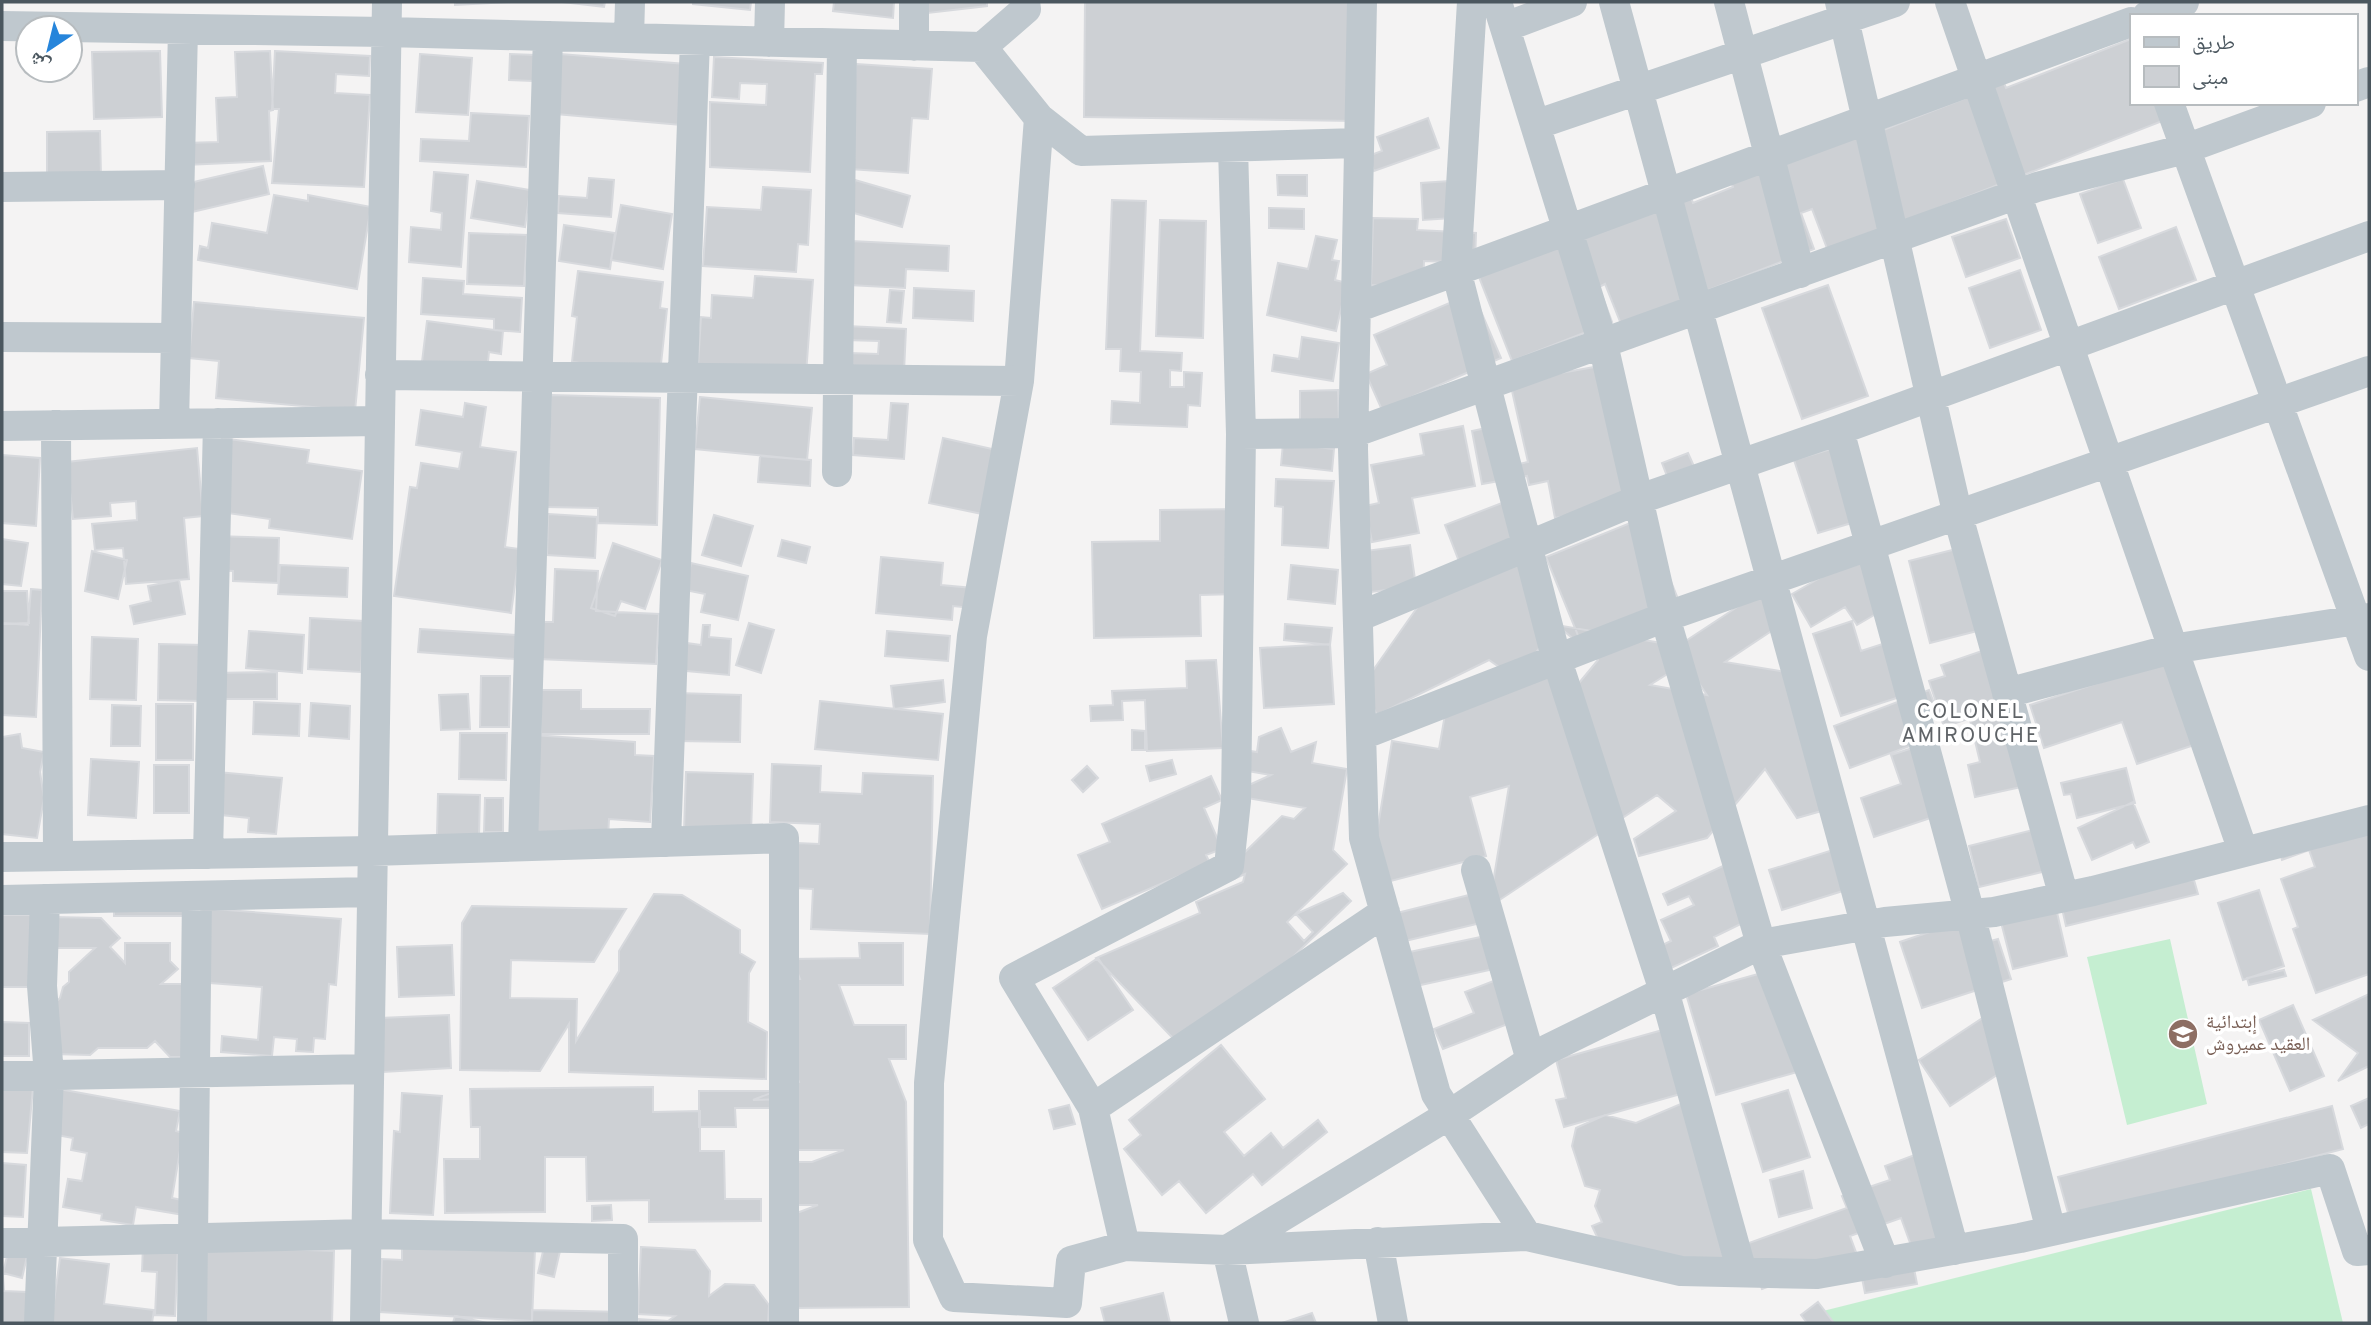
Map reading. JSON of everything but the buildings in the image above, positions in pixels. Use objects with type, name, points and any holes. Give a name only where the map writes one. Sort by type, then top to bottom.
[{"type":"street","points":[[365,1323],[387,2]]},
{"type":"street","points":[[629,2],[629,38]]},
{"type":"street","points":[[769,42],[770,2]]},
{"type":"street","points":[[914,2],[914,46]]},
{"type":"street","points":[[2,26],[386,32],[982,47],[1026,9],[1025,2]]},
{"type":"street","points":[[1362,2],[1353,432],[1364,838],[1436,1094],[1527,1236]]},
{"type":"street","points":[[1472,2],[1455,270],[1556,657],[1665,994],[1742,1272]]},
{"type":"street","points":[[1572,2],[1501,15],[1603,344],[1665,617],[1761,944],[1885,1263]]},
{"type":"street","points":[[1614,2],[1954,1250]]},
{"type":"street","points":[[1729,2],[1800,273]]},
{"type":"street","points":[[1535,125],[1743,54],[1842,10],[1895,2]]},
{"type":"street","points":[[1950,2],[2014,195],[2243,851]]},
{"type":"street","points":[[2152,14],[2183,2]]},
{"type":"street","points":[[1842,10],[1958,516],[2064,897]]},
{"type":"street","points":[[1356,307],[2130,22]]},
{"type":"street","points":[[174,424],[183,29]]},
{"type":"street","points":[[523,846],[548,36]]},
{"type":"street","points":[[666,842],[695,40]]},
{"type":"street","points":[[837,472],[842,44]]},
{"type":"street","points":[[982,47],[1039,118],[1081,151],[1359,143]]},
{"type":"street","points":[[2170,105],[2277,402],[2363,619],[2369,656]]},
{"type":"street","points":[[1241,434],[1353,432],[2014,195],[2185,149],[2306,105]]},
{"type":"street","points":[[1039,118],[1019,381],[972,636],[929,1083],[928,1240],[954,1297],[1070,1313],[1071,1261],[1125,1246],[1227,1250],[1527,1236],[1681,1271],[1817,1274],[2050,1231],[2330,1169],[2357,1251],[2369,1250]]},
{"type":"street","points":[[1125,1246],[1093,1108],[1014,978],[1229,866],[1236,801],[1241,434],[1233,147]]},
{"type":"street","points":[[2,187],[180,185]]},
{"type":"street","points":[[1358,617],[1640,499],[1839,430],[2369,236]]},
{"type":"street","points":[[2,337],[176,338]]},
{"type":"street","points":[[1362,735],[1556,657],[1665,617],[2369,371]]},
{"type":"street","points":[[380,374],[1019,381]]},
{"type":"street","points":[[2,426],[379,421]]},
{"type":"street","points":[[208,854],[218,423]]},
{"type":"street","points":[[56,425],[58,856]]},
{"type":"street","points":[[1839,430],[1970,914],[2050,1231]]},
{"type":"street","points":[[2007,693],[2172,649],[2363,619]]},
{"type":"street","points":[[1227,1250],[1449,1115],[1531,1060],[1761,944],[1885,922],[1970,914],[2064,897],[2369,820]]},
{"type":"street","points":[[2,857],[372,851],[784,838],[784,1323]]},
{"type":"street","points":[[1476,870],[1531,1060]]},
{"type":"street","points":[[2,900],[371,892]]},
{"type":"street","points":[[192,1323],[197,896]]},
{"type":"street","points":[[39,1323],[49,1075],[41,986],[45,899]]},
{"type":"street","points":[[1093,1108],[1385,912]]},
{"type":"street","points":[[2,1076],[368,1069]]},
{"type":"street","points":[[2,1242],[366,1234],[623,1238],[622,1323]]},
{"type":"street","points":[[1378,1242],[1393,1323]]},
{"type":"street","points":[[1227,1250],[1244,1323]]},
{"type":"green space","points":[[2170,939],[2207,1104],[2127,1125],[2087,957]]},
{"type":"green space","points":[[2311,1189],[2343,1323],[1822,1323],[1819,1312]]},
{"type":"place","name":"إبتدائية العقيد عميروش","points":[[2183,1034]]},
{"type":"district","name":"COLONEL AMIROUCHE","points":[[1971,724]]}]
